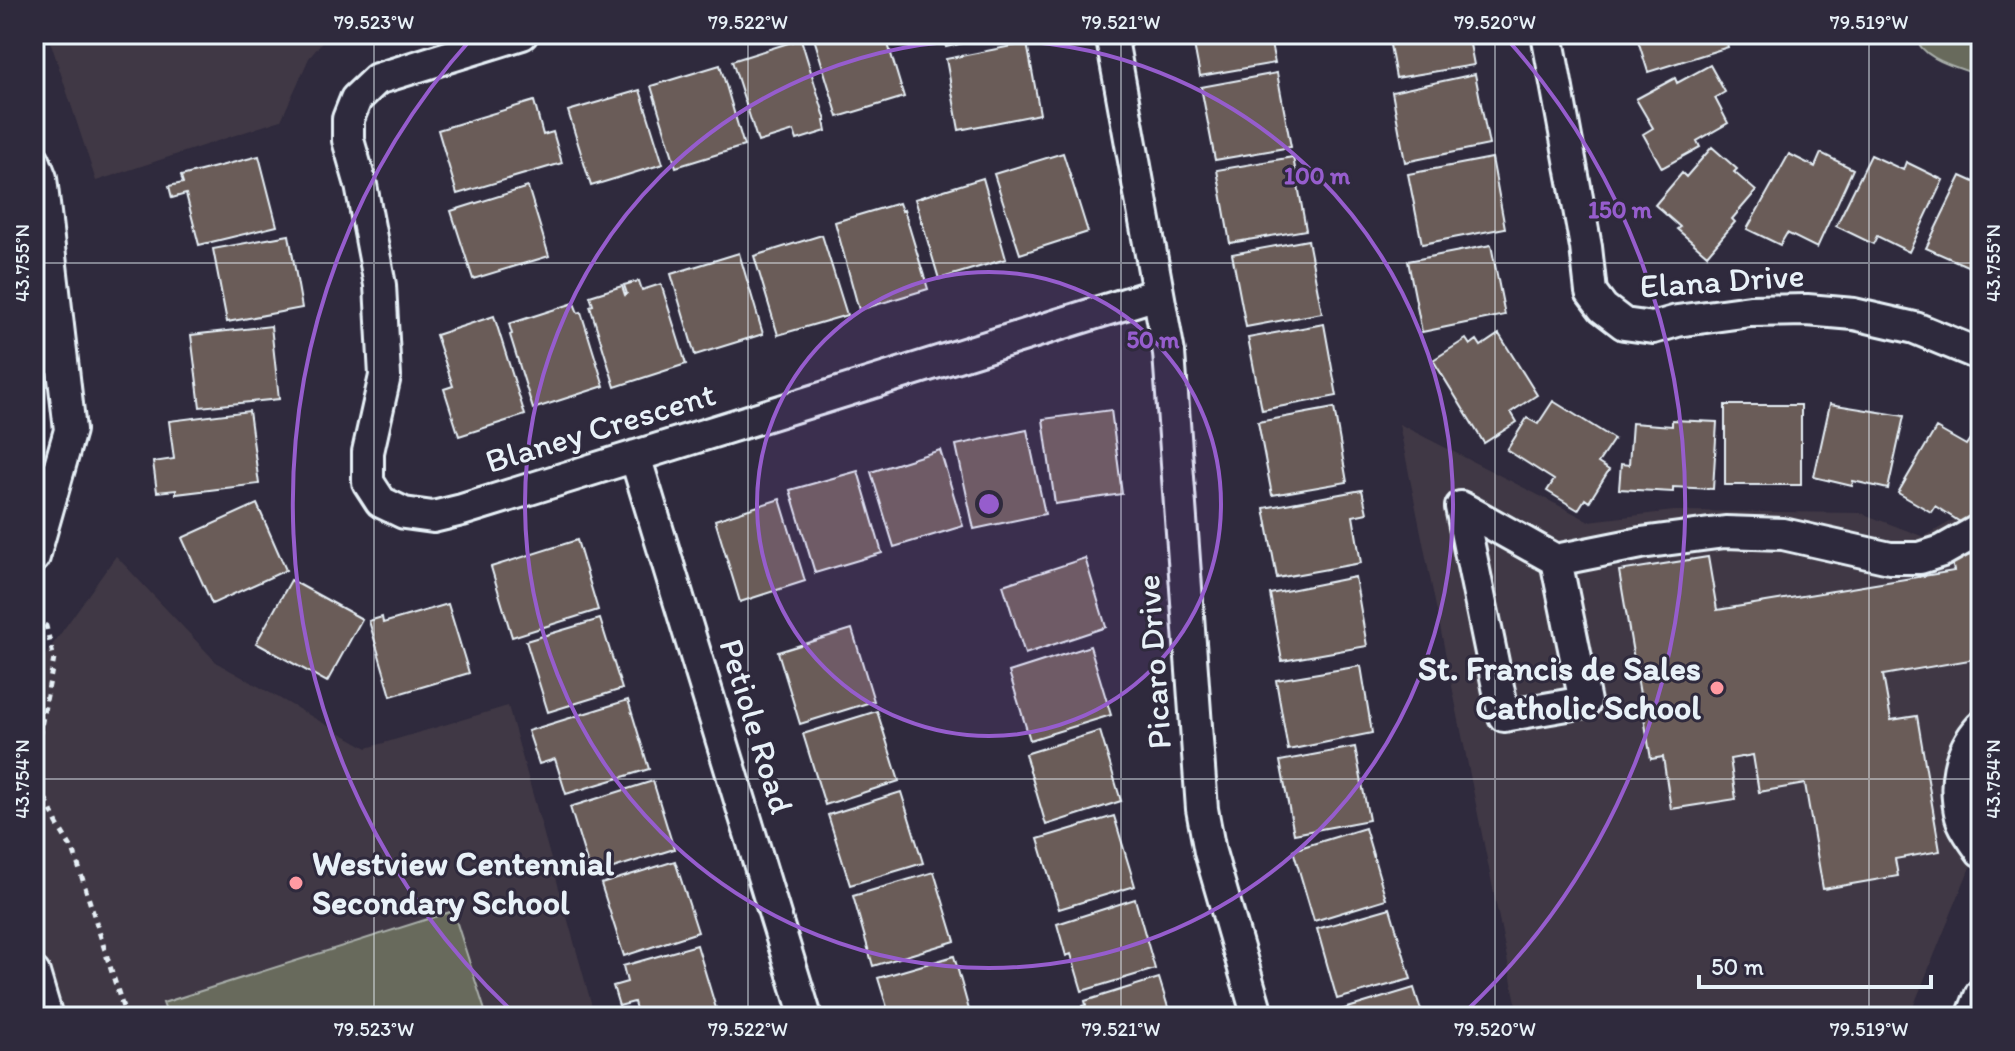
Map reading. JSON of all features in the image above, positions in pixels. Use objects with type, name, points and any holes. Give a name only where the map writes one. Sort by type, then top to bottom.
[{"type":"street","name":"Blaney Crescent","points":[[522,34],[377,79],[356,99],[348,119],[348,140],[361,185],[380,285],[385,376],[368,452],[368,482],[381,502],[404,513],[433,517],[1157,294]]},
{"type":"street","points":[[1111,34],[1157,294]]},
{"type":"street","name":"Elana Drive","points":[[1547,34],[1586,247],[1591,292],[1603,308],[1624,324],[1653,328],[1677,321],[1750,311],[1807,310],[1854,314],[1915,328],[1981,355]]},
{"type":"street","points":[[34,160],[41,178],[70,430],[34,557]]},
{"type":"street","name":"Picaro Drive","points":[[1157,294],[1169,353],[1202,809],[1210,852],[1258,1017]]},
{"type":"street","name":"Petiole Road","points":[[635,456],[806,1017]]},
{"type":"street","points":[[1556,560],[1585,702],[1504,716],[1461,507],[1556,560],[1641,543],[1725,532],[1783,534],[1890,558],[1920,558],[1942,551],[1981,529]]},
{"type":"street","points":[[1981,727],[1969,740],[1957,772],[1961,820],[1981,851]]},
{"type":"street","points":[[34,973],[47,1017]]},
{"type":"street","points":[[1972,1017],[1981,994]]},
{"type":"path","points":[[34,619],[46,626],[54,659],[46,710],[36,745],[39,784],[74,852],[126,1017]]},
{"type":"shaded area","points":[[48,34],[329,34],[309,58],[281,120],[96,181]]},
{"type":"shaded area","name":"St. Francis de Sales Catholic School","points":[[1399,424],[1589,521],[1674,511],[1861,513],[1924,537],[1981,504],[1981,840],[1909,1017],[1519,1017]]},
{"type":"shaded area","name":"Westview Centennial Secondary School","points":[[116,556],[217,663],[367,748],[508,706],[595,1017],[34,1017],[34,671]]},
{"type":"green space","points":[[1914,34],[1979,34],[1981,76],[1933,57],[1918,43]]},
{"type":"green space","points":[[453,911],[487,1017],[168,1017],[163,1003]]},
{"type":"building","points":[[885,34],[904,97],[838,117],[813,35]]},
{"type":"building","points":[[943,34],[1002,34],[946,47]]},
{"type":"building","points":[[1192,34],[1269,34],[1275,63],[1200,76]]},
{"type":"building","points":[[1388,34],[1468,34],[1474,65],[1396,78]]},
{"type":"building","points":[[1636,34],[1725,34],[1728,47],[1648,72]]},
{"type":"building","points":[[801,39],[826,121],[826,131],[797,140],[794,131],[758,142],[732,61]]},
{"type":"building","points":[[1027,43],[1040,114],[959,130],[946,59]]},
{"type":"building","points":[[720,65],[744,146],[676,167],[651,86]]},
{"type":"building","points":[[1710,65],[1725,92],[1715,98],[1728,123],[1697,141],[1700,147],[1662,168],[1643,134],[1653,128],[1636,99],[1675,78],[1677,83]]},
{"type":"building","points":[[1277,73],[1291,147],[1215,160],[1201,87]]},
{"type":"building","points":[[1475,74],[1489,145],[1405,162],[1392,92]]},
{"type":"building","points":[[640,90],[663,164],[591,186],[568,111]]},
{"type":"building","points":[[534,101],[543,135],[553,132],[562,163],[457,194],[438,130]]},
{"type":"building","points":[[1712,147],[1756,191],[1707,255],[1655,205],[1682,173],[1686,177]]},
{"type":"building","points":[[1063,153],[1088,232],[1020,254],[994,174]]},
{"type":"building","points":[[1821,153],[1853,169],[1817,248],[1787,233],[1780,245],[1747,229],[1789,154],[1815,167]]},
{"type":"building","points":[[1871,155],[1903,170],[1906,162],[1943,180],[1909,252],[1877,236],[1873,244],[1836,226]]},
{"type":"building","points":[[259,156],[277,226],[199,245],[186,194],[172,198],[169,186],[183,183],[181,176]]},
{"type":"building","points":[[1293,157],[1306,230],[1230,243],[1217,170]]},
{"type":"building","points":[[1492,158],[1505,228],[1422,244],[1408,174]]},
{"type":"building","points":[[1961,176],[1981,185],[1981,272],[1926,248]]},
{"type":"building","points":[[983,178],[1006,259],[939,279],[915,199]]},
{"type":"building","points":[[528,187],[549,256],[473,279],[451,211]]},
{"type":"building","points":[[899,203],[904,210],[928,289],[859,310],[835,222]]},
{"type":"building","points":[[289,235],[302,308],[227,322],[213,249]]},
{"type":"building","points":[[822,235],[847,315],[778,335],[754,256]]},
{"type":"building","points":[[1308,240],[1322,313],[1246,327],[1232,254]]},
{"type":"building","points":[[1491,245],[1505,315],[1422,332],[1408,261]]},
{"type":"building","points":[[739,253],[763,334],[695,355],[671,274]]},
{"type":"building","points":[[639,281],[642,290],[661,284],[686,364],[615,387],[590,306],[593,305],[590,296],[622,286],[625,295],[624,285]]},
{"type":"building","points":[[574,303],[578,313],[581,312],[604,386],[533,409],[509,324]]},
{"type":"building","points":[[494,316],[525,415],[459,436],[444,389],[453,386],[436,335]]},
{"type":"building","points":[[1324,324],[1337,396],[1262,410],[1248,338]]},
{"type":"building","points":[[271,326],[279,399],[200,407],[191,335]]},
{"type":"building","points":[[1499,334],[1537,395],[1511,412],[1517,422],[1484,443],[1433,360],[1466,339],[1470,345],[1477,340],[1481,346]]},
{"type":"building","points":[[1553,401],[1614,439],[1598,463],[1609,470],[1589,502],[1585,499],[1578,510],[1547,491],[1554,480],[1507,450],[1527,418],[1538,424]]},
{"type":"building","points":[[1830,404],[1904,416],[1888,489],[1853,481],[1852,486],[1814,477]]},
{"type":"building","points":[[1725,405],[1801,405],[1801,485],[1725,485]]},
{"type":"building","points":[[1334,408],[1347,482],[1272,495],[1258,422]]},
{"type":"building","points":[[1111,410],[1122,494],[1055,504],[1043,419]]},
{"type":"building","points":[[249,411],[259,484],[176,494],[176,490],[157,492],[153,462],[174,459],[169,421]]},
{"type":"building","points":[[1672,420],[1717,422],[1713,489],[1673,487],[1673,492],[1619,489],[1621,464],[1629,465],[1632,423],[1672,426]]},
{"type":"building","points":[[1936,428],[1966,445],[1970,439],[1981,446],[1981,498],[1965,525],[1935,506],[1931,512],[1898,493]]},
{"type":"building","points":[[1027,430],[1045,514],[974,529],[956,445]]},
{"type":"building","points":[[940,450],[963,526],[894,547],[871,472]]},
{"type":"building","points":[[858,471],[882,553],[815,573],[790,490]]},
{"type":"building","points":[[1362,490],[1367,513],[1353,516],[1361,563],[1277,578],[1264,508]]},
{"type":"building","points":[[780,499],[805,581],[740,602],[715,520]]},
{"type":"building","points":[[257,504],[286,570],[212,604],[182,538]]},
{"type":"building","points":[[1981,536],[1981,658],[1883,675],[1891,720],[1917,716],[1940,851],[1895,859],[1898,876],[1823,889],[1805,784],[1759,792],[1753,755],[1730,759],[1736,799],[1671,809],[1663,757],[1651,759],[1619,571],[1708,557],[1717,610],[1954,571],[1951,558],[1980,554],[1978,537]]},
{"type":"building","points":[[577,540],[598,610],[512,637],[491,567]]},
{"type":"building","points":[[1085,558],[1106,627],[1025,654],[1003,585]]},
{"type":"building","points":[[1355,577],[1367,646],[1282,661],[1270,594]]},
{"type":"building","points":[[291,580],[362,619],[327,682],[256,643]]},
{"type":"building","points":[[448,604],[469,673],[391,696],[369,621],[382,617],[383,623]]},
{"type":"building","points":[[600,619],[622,689],[548,712],[526,641]]},
{"type":"building","points":[[852,629],[874,701],[800,724],[778,652]]},
{"type":"building","points":[[1090,646],[1111,715],[1030,740],[1009,672]]},
{"type":"building","points":[[1361,666],[1372,733],[1288,750],[1276,680]]},
{"type":"building","points":[[628,700],[649,769],[566,794],[555,759],[539,764],[528,731]]},
{"type":"building","points":[[877,711],[899,781],[825,805],[803,734]]},
{"type":"building","points":[[1100,731],[1121,801],[1046,825],[1025,754]]},
{"type":"building","points":[[1355,747],[1369,820],[1294,834],[1280,761]]},
{"type":"building","points":[[653,781],[674,849],[591,875],[570,807]]},
{"type":"building","points":[[901,792],[923,863],[850,885],[828,815]]},
{"type":"building","points":[[1114,816],[1135,886],[1059,909],[1038,839]]},
{"type":"building","points":[[1365,828],[1386,899],[1314,921],[1293,850]]},
{"type":"building","points":[[675,861],[698,932],[624,956],[601,884]]},
{"type":"building","points":[[934,872],[955,941],[873,966],[853,896]]},
{"type":"building","points":[[1135,899],[1155,969],[1082,991],[1071,954],[1066,956],[1057,924]]},
{"type":"building","points":[[1390,908],[1411,979],[1337,999],[1317,929]]},
{"type":"building","points":[[697,945],[718,1015],[638,1017],[634,1002],[619,1006],[613,986],[627,982],[623,966]]},
{"type":"building","points":[[954,956],[971,1017],[890,1017],[878,978]]},
{"type":"building","points":[[1159,978],[1171,1017],[1085,1017],[1082,1006],[1086,1005],[1085,1001]]},
{"type":"building","points":[[1414,988],[1423,1017],[1343,1017],[1341,1010]]},
{"type":"place","name":"St. Francis de Sales Catholic School","points":[[1717,688]]},
{"type":"place","name":"Westview Centennial Secondary School","points":[[296,883]]}]
